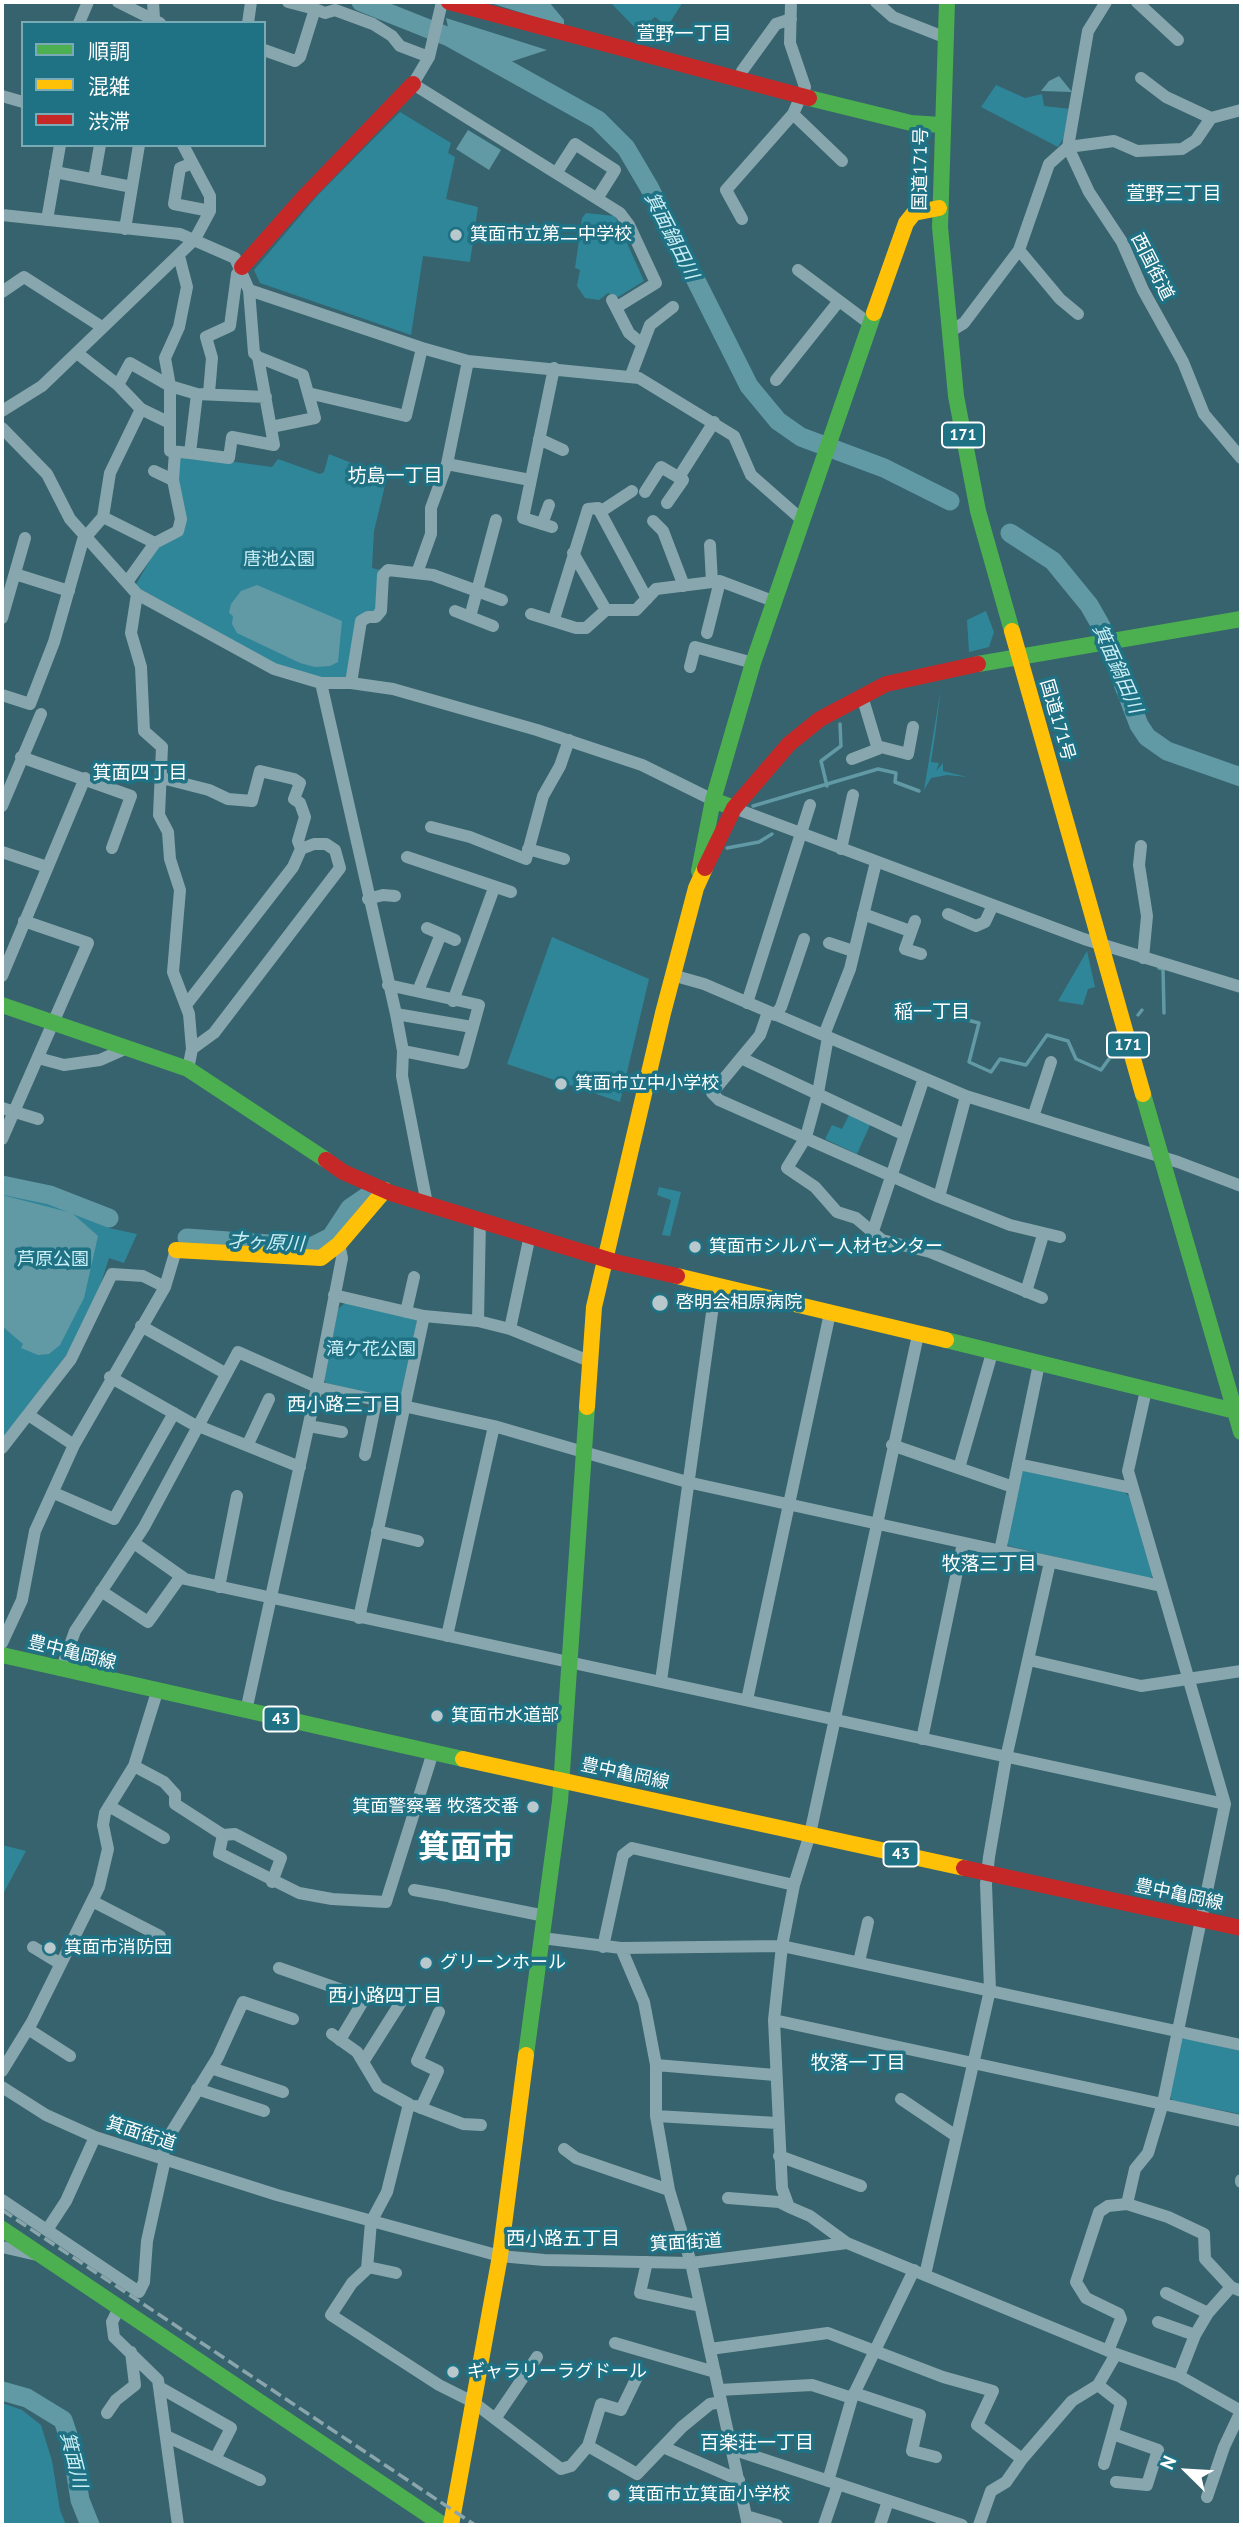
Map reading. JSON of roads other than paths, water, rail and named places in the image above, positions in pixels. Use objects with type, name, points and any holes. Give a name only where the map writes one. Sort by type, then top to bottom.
[{"type":"main road","points":[[449,2],[801,97],[911,123],[941,125]]},
{"type":"main road","name":"国道171号","points":[[947,2],[939,208],[948,332],[956,396],[978,511],[1160,1156],[1238,1412],[1241,1432]]},
{"type":"main road","points":[[242,267],[303,198],[413,84]]},
{"type":"main road","points":[[451,2525],[499,2256],[545,1916],[561,1780],[589,1361],[594,1307],[604,1259],[672,975],[696,888],[703,839],[753,663],[906,223],[914,213],[939,208]]},
{"type":"main road","points":[[696,888],[734,808],[789,744],[820,719],[886,684],[1018,656],[1241,619]]},
{"type":"main road","points":[[713,800],[734,808]]},
{"type":"main road","points":[[2,1005],[188,1069],[343,1172],[427,1204],[604,1259],[1238,1412]]},
{"type":"main road","points":[[176,1250],[321,1258],[339,1244],[385,1190]]},
{"type":"main road","name":"豊中亀岡線","points":[[2,1655],[61,1671],[1241,1928]]},
{"type":"main road","points":[[2,2229],[443,2525]]},
{"type":"street","points":[[80,21],[88,2]]},
{"type":"street","points":[[118,2],[157,20]]},
{"type":"street","points":[[153,2],[157,20]]},
{"type":"street","points":[[248,21],[251,2]]},
{"type":"street","points":[[288,2],[325,13],[335,10],[373,24],[392,36],[400,46],[429,57]]},
{"type":"street","points":[[442,2],[429,57],[413,84],[620,212],[629,225],[656,283],[614,303],[629,333],[640,344]]},
{"type":"street","points":[[742,219],[726,190],[793,114],[805,87],[790,43],[792,2]]},
{"type":"street","points":[[876,2],[893,17],[944,37]]},
{"type":"street","points":[[1068,147],[1088,31],[1106,2]]},
{"type":"street","points":[[1138,2],[1178,40]]},
{"type":"street","points":[[266,51],[295,61],[300,57],[315,9]]},
{"type":"street","points":[[741,71],[776,24],[791,19]]},
{"type":"street","points":[[1141,78],[1166,97],[1211,118]]},
{"type":"street","points":[[2,96],[21,101]]},
{"type":"street","points":[[948,332],[964,323],[1019,250],[1049,164],[1068,147],[1114,141],[1137,151],[1182,149],[1196,139],[1211,118],[1241,110]]},
{"type":"street","points":[[793,114],[842,160]]},
{"type":"street","points":[[557,172],[575,144],[615,170],[598,197]]},
{"type":"street","points":[[47,220],[60,147]]},
{"type":"street","points":[[94,179],[100,147]]},
{"type":"street","points":[[125,229],[139,147]]},
{"type":"street","points":[[2,411],[42,386],[195,239],[210,211],[210,196],[190,164],[184,147]]},
{"type":"street","name":"西国街道","points":[[1068,147],[1089,192],[1122,242],[1143,290],[1183,362],[1204,414],[1241,458]]},
{"type":"street","points":[[190,164],[180,168],[174,204],[210,211]]},
{"type":"street","points":[[55,172],[132,187]]},
{"type":"street","points":[[2,215],[180,234],[235,258],[242,267],[249,290],[254,353],[303,375],[315,418],[271,427]]},
{"type":"street","points":[[1019,250],[1060,299],[1078,314]]},
{"type":"street","points":[[179,256],[187,287],[179,327],[165,358],[170,386],[170,452],[229,458],[232,437],[274,445],[258,357]]},
{"type":"street","points":[[190,453],[212,358],[206,337],[230,326],[237,274],[242,267]]},
{"type":"street","points":[[798,270],[870,324]]},
{"type":"street","points":[[2,292],[24,277],[102,327]]},
{"type":"street","points":[[249,290],[422,348],[468,360],[631,375],[659,387],[734,436],[751,475],[801,519]]},
{"type":"street","points":[[776,380],[839,301]]},
{"type":"street","points":[[631,375],[640,358],[640,344],[650,325],[673,307]]},
{"type":"street","points":[[308,393],[406,416],[422,348]]},
{"type":"street","points":[[77,353],[118,385],[141,409],[170,423]]},
{"type":"street","points":[[417,573],[431,534],[431,508],[447,464],[468,360]]},
{"type":"street","points":[[118,385],[130,363],[170,386],[203,393],[267,397]]},
{"type":"street","points":[[549,505],[547,526],[523,518],[554,368]]},
{"type":"street","points":[[2,695],[30,704],[87,535],[103,517],[110,473],[141,409]]},
{"type":"street","points":[[678,477],[714,422]]},
{"type":"street","points":[[2,428],[47,474],[70,519],[137,594],[275,669],[321,683],[351,683],[393,689],[569,740],[642,765],[713,800]]},
{"type":"street","points":[[539,439],[563,450]]},
{"type":"street","points":[[127,582],[155,543],[178,531],[181,519],[173,481],[175,452]]},
{"type":"street","points":[[447,464],[530,480]]},
{"type":"street","points":[[600,512],[639,491],[661,467],[683,480],[667,503]]},
{"type":"street","points":[[154,471],[173,481]]},
{"type":"street","points":[[554,619],[588,509],[598,508],[647,599]]},
{"type":"street","points":[[103,517],[155,543]]},
{"type":"street","points":[[470,617],[496,520]]},
{"type":"street","points":[[653,521],[667,528],[684,586]]},
{"type":"street","points":[[2,618],[25,538]]},
{"type":"street","points":[[707,633],[716,581],[710,545]]},
{"type":"street","points":[[573,553],[606,610]]},
{"type":"street","points":[[351,683],[361,621],[376,617],[382,611],[383,575],[388,570],[433,575],[502,600]]},
{"type":"street","points":[[15,574],[69,591]]},
{"type":"street","points":[[531,614],[576,628],[586,628],[606,610],[636,610],[656,589],[716,581],[773,601]]},
{"type":"street","points":[[137,594],[131,633],[141,667],[144,731],[162,747],[159,815],[167,832],[170,859],[180,890],[173,972],[186,1005],[192,1049],[188,1069]]},
{"type":"street","points":[[455,611],[493,626]]},
{"type":"street","points":[[690,667],[695,647],[753,663]]},
{"type":"street","points":[[321,683],[396,1014],[403,1051],[402,1076],[427,1204]]},
{"type":"street","points":[[862,696],[878,750]]},
{"type":"street","points":[[2,806],[41,714]]},
{"type":"street","points":[[856,759],[878,750],[910,755],[913,727]]},
{"type":"street","points":[[431,827],[470,837],[526,859],[543,796],[560,766],[569,740]]},
{"type":"street","points":[[21,757],[131,796],[112,848]]},
{"type":"street","points":[[162,778],[209,790],[228,799],[252,801],[260,771],[294,779],[300,783],[295,799],[300,803],[304,817],[298,841],[301,849],[293,867],[186,1005]]},
{"type":"street","points":[[2,976],[85,778]]},
{"type":"street","points":[[841,849],[853,795]]},
{"type":"street","points":[[747,1003],[810,805]]},
{"type":"street","points":[[734,808],[1099,944],[1241,987]]},
{"type":"street","points":[[192,1049],[214,1033],[340,868],[339,855],[326,844],[314,844],[301,849]]},
{"type":"street","points":[[1141,846],[1139,864],[1147,916],[1143,958]]},
{"type":"street","points":[[528,849],[564,859]]},
{"type":"street","points":[[2,852],[47,867]]},
{"type":"street","points":[[407,857],[511,892]]},
{"type":"street","points":[[876,862],[846,981],[826,1036],[818,1093],[806,1137],[787,1168],[816,1187],[837,1212],[856,1218],[882,1240],[930,1252],[1042,1298]]},
{"type":"street","points":[[453,1002],[494,888]]},
{"type":"street","points":[[368,899],[383,895],[395,896]]},
{"type":"street","points":[[948,914],[976,926],[985,922],[993,905]]},
{"type":"street","points":[[863,915],[912,926],[905,949],[921,954]]},
{"type":"street","points":[[2,1139],[8,1110],[38,1058],[88,943],[24,921]]},
{"type":"street","points":[[427,928],[455,940]]},
{"type":"street","points":[[418,991],[441,934]]},
{"type":"street","points":[[804,939],[781,1007],[771,1014],[760,1035],[712,1093],[719,1100],[939,1197],[1043,1235],[1060,1237]]},
{"type":"street","points":[[829,943],[853,951]]},
{"type":"street","points":[[672,975],[704,984],[966,1096],[1160,1156],[1241,1186]]},
{"type":"street","points":[[388,985],[453,1002],[479,1005],[463,1063],[403,1051]]},
{"type":"street","points":[[396,1014],[472,1027]]},
{"type":"street","points":[[38,1058],[64,1065],[100,1060],[127,1048]]},
{"type":"street","points":[[741,1058],[905,1135]]},
{"type":"street","points":[[1033,1117],[1051,1062]]},
{"type":"street","points":[[873,1231],[924,1078]]},
{"type":"street","points":[[939,1197],[966,1096]]},
{"type":"street","points":[[8,1110],[38,1119]]},
{"type":"street","points":[[478,1321],[481,1220]]},
{"type":"street","points":[[510,1329],[530,1235]]},
{"type":"street","points":[[1026,1292],[1043,1235]]},
{"type":"street","points":[[246,1711],[317,1387],[342,1258],[339,1244]]},
{"type":"street","points":[[2,1643],[22,1600],[35,1531],[74,1445],[110,1377],[165,1287],[176,1250]]},
{"type":"street","points":[[2,1448],[30,1416],[71,1359],[112,1274],[143,1276],[165,1287]]},
{"type":"street","points":[[406,1312],[414,1277]]},
{"type":"street","points":[[661,1681],[716,1284]]},
{"type":"street","points":[[334,1296],[424,1316],[478,1321],[510,1329],[589,1361]]},
{"type":"street","points":[[747,1700],[830,1313]]},
{"type":"street","points":[[359,1618],[424,1316]]},
{"type":"street","points":[[141,1326],[225,1374]]},
{"type":"street","points":[[789,2207],[782,2188],[775,2075],[774,2020],[782,1946],[794,1885],[810,1834],[918,1335]]},
{"type":"street","points":[[61,1671],[75,1631],[134,1543],[238,1352],[317,1387],[494,1426],[688,1482],[1161,1586]]},
{"type":"street","points":[[959,1468],[992,1353]]},
{"type":"street","points":[[1000,1551],[1039,1364]]},
{"type":"street","points":[[110,1377],[191,1423],[201,1424],[300,1467]]},
{"type":"street","points":[[1127,2204],[1135,2169],[1148,2152],[1163,2103],[1225,1804],[1128,1471],[1146,1390]]},
{"type":"street","points":[[248,1444],[269,1399]]},
{"type":"street","points":[[365,1455],[376,1401]]},
{"type":"street","points":[[54,1493],[114,1519],[174,1413]]},
{"type":"street","points":[[30,1416],[74,1445]]},
{"type":"street","points":[[309,1426],[342,1432]]},
{"type":"street","points":[[447,1636],[494,1426]]},
{"type":"street","points":[[892,1446],[1013,1487]]},
{"type":"street","points":[[1018,1464],[1132,1488]]},
{"type":"street","points":[[219,1587],[237,1496]]},
{"type":"street","points":[[377,1531],[418,1541]]},
{"type":"street","points":[[134,1543],[181,1576],[272,1600],[661,1681],[1225,1804]]},
{"type":"street","points":[[922,1739],[962,1543]]},
{"type":"street","points":[[824,2525],[853,2395],[874,2352],[920,2272],[974,2062],[990,1990],[987,1873],[1006,1758],[1050,1562]]},
{"type":"street","points":[[101,1591],[148,1622],[181,1576]]},
{"type":"street","points":[[1029,1660],[1141,1686],[1241,1671]]},
{"type":"street","points":[[2,2071],[28,2029],[92,1901],[106,1865],[108,1849],[103,1825],[109,1806],[134,1766],[157,1692]]},
{"type":"street","points":[[223,1835],[219,1853],[272,1882],[299,1893],[332,1899],[386,1902],[389,1885],[433,1752]]},
{"type":"street","points":[[134,1766],[164,1782],[175,1794],[175,1804],[223,1835],[235,1834],[281,1858],[272,1882]]},
{"type":"street","points":[[109,1806],[164,1838]]},
{"type":"street","points":[[603,1947],[623,1855],[632,1848],[794,1885]]},
{"type":"street","points":[[389,1885],[545,1916]]},
{"type":"street","points":[[92,1901],[160,1936]]},
{"type":"street","points":[[859,1962],[868,1923]]},
{"type":"street","points":[[542,1938],[621,1948],[782,1946],[1241,2045]]},
{"type":"street","points":[[33,1947],[61,1964]]},
{"type":"street","points":[[621,1948],[644,2003],[656,2066],[656,2116],[669,2190],[691,2263],[747,2521],[777,2525]]},
{"type":"street","points":[[279,1968],[365,1998],[336,2037],[357,2052],[378,2087],[415,2106],[463,2124],[481,2125]]},
{"type":"street","points":[[2,2200],[139,2292],[146,2271],[147,2241],[154,2219],[163,2146],[211,2068],[243,2002],[293,2019]]},
{"type":"street","points":[[363,2062],[401,2002]]},
{"type":"street","points":[[439,2012],[417,2061],[438,2071],[415,2106],[387,2192],[371,2222],[368,2267],[331,2315],[439,2385],[473,2402],[561,2469],[572,2466],[588,2446],[601,2404],[621,2410],[637,2377]]},
{"type":"street","points":[[774,2020],[1241,2121]]},
{"type":"street","points":[[28,2029],[70,2056]]},
{"type":"street","points":[[656,2066],[775,2075]]},
{"type":"street","points":[[211,2068],[283,2092]]},
{"type":"street","name":"箕面街道","points":[[2,2087],[46,2115],[95,2137],[371,2222],[499,2256],[691,2263],[847,2243],[1112,2352],[1179,2376],[1241,2411]]},
{"type":"street","points":[[197,2090],[264,2111]]},
{"type":"street","points":[[901,2099],[956,2136]]},
{"type":"street","points":[[656,2116],[777,2123]]},
{"type":"street","points":[[47,2230],[66,2201],[95,2137]]},
{"type":"street","points":[[564,2149],[576,2158],[669,2190]]},
{"type":"street","points":[[779,2156],[861,2186]]},
{"type":"street","points":[[729,2198],[779,2202],[810,2216],[847,2243]]},
{"type":"street","points":[[979,2525],[991,2491],[1006,2482],[1022,2459],[1072,2401],[1098,2385],[1112,2352],[1121,2319],[1119,2314],[1086,2298],[1076,2282],[1099,2212],[1108,2206],[1127,2204],[1168,2217],[1204,2234],[1205,2259],[1236,2289],[1208,2313],[1195,2335],[1179,2376]]},
{"type":"street","points":[[2,2247],[40,2256]]},
{"type":"street","points":[[647,2262],[640,2293],[700,2306]]},
{"type":"street","points":[[368,2267],[396,2273]]},
{"type":"street","points":[[1167,2293],[1208,2313]]},
{"type":"street","points":[[119,2308],[112,2322],[111,2332],[147,2367],[159,2387],[178,2525]]},
{"type":"street","points":[[1158,2322],[1195,2335]]},
{"type":"street","points":[[710,2349],[828,2333],[874,2352],[993,2391],[977,2425],[1022,2459]]},
{"type":"street","points":[[615,2343],[715,2372]]},
{"type":"street","points":[[107,2413],[116,2400],[135,2385],[131,2352]]},
{"type":"street","points":[[495,2419],[537,2357]]},
{"type":"street","points":[[588,2446],[637,2474],[663,2446],[720,2396],[812,2385],[920,2415],[912,2451],[936,2457]]},
{"type":"street","points":[[1098,2385],[1121,2403],[1104,2464]]},
{"type":"street","points":[[159,2387],[231,2428],[216,2458]]},
{"type":"street","points":[[1207,2497],[1224,2447],[1241,2411]]},
{"type":"street","points":[[1113,2434],[1158,2449],[1147,2485],[1116,2482]]},
{"type":"street","points":[[166,2436],[260,2480]]},
{"type":"street","points":[[663,2446],[738,2480]]},
{"type":"street","points":[[732,2449],[962,2525]]},
{"type":"street","points":[[880,2525],[888,2501]]},
{"type":"waterway","name":"箕面鍋田川","points":[[361,2],[449,37],[598,120],[626,148],[649,187],[749,386],[778,421],[801,437],[884,468],[950,501]]},
{"type":"waterway","name":"箕面鍋田川","points":[[1010,533],[1053,561],[1089,605],[1101,626],[1139,725],[1147,737],[1167,751],[1241,777]]},
{"type":"waterway","points":[[827,786],[821,761],[841,746],[840,724]]},
{"type":"waterway","points":[[753,806],[878,769],[896,773],[895,782],[919,791]]},
{"type":"waterway","points":[[727,848],[759,842],[772,834]]},
{"type":"waterway","points":[[1159,968],[1163,969],[1164,1013]]},
{"type":"waterway","points":[[1138,1015],[1142,1010]]},
{"type":"waterway","points":[[952,1016],[979,1023],[969,1062],[991,1072],[1000,1059],[1026,1065],[1047,1035],[1068,1041],[1076,1059],[1101,1070],[1114,1052]]},
{"type":"waterway","name":"才ヶ原川","points":[[2,1185],[50,1195],[109,1218]]},
{"type":"waterway","name":"才ヶ原川","points":[[187,1238],[311,1247],[331,1237],[350,1208],[366,1197]]},
{"type":"waterway","name":"箕面川","points":[[2,2391],[27,2398],[63,2420],[71,2444],[80,2500],[90,2525]]},
{"type":"railway","points":[[2,2210],[475,2525]]},
{"type":"place","name":"箕面市立第二中学校","points":[[456,235]]},
{"type":"place","name":"箕面市立中小学校","points":[[561,1084]]},
{"type":"place","name":"箕面市シルバー人材センター","points":[[695,1247]]},
{"type":"place","name":"啓明会相原病院","points":[[660,1303]]},
{"type":"place","name":"箕面市水道部","points":[[437,1716]]},
{"type":"place","name":"箕面警察署 牧落交番","points":[[533,1807]]},
{"type":"place","name":"箕面市消防団","points":[[50,1948]]},
{"type":"place","name":"グリーンホール","points":[[426,1963]]},
{"type":"place","name":"ギャラリーラグドール","points":[[453,2372]]},
{"type":"place","name":"箕面市立箕面小学校","points":[[614,2495]]},
{"type":"district","name":"萱野一丁目","points":[[684,35]]},
{"type":"district","name":"萱野三丁目","points":[[1174,195]]},
{"type":"district","name":"坊島一丁目","points":[[395,477]]},
{"type":"district","name":"箕面四丁目","points":[[140,774]]},
{"type":"district","name":"稲一丁目","points":[[932,1013]]},
{"type":"district","name":"西小路三丁目","points":[[344,1406]]},
{"type":"district","name":"牧落三丁目","points":[[989,1565]]},
{"type":"district","name":"箕面市","points":[[466,1849]]},
{"type":"district","name":"西小路四丁目","points":[[385,1997]]},
{"type":"district","name":"牧落一丁目","points":[[858,2064]]},
{"type":"district","name":"西小路五丁目","points":[[563,2240]]},
{"type":"district","name":"百楽荘一丁目","points":[[757,2444]]},
{"type":"park label","name":"唐池公園","points":[[279,560]]},
{"type":"park label","name":"芦原公園","points":[[53,1260]]},
{"type":"park label","name":"滝ケ花公園","points":[[371,1350]]}]
